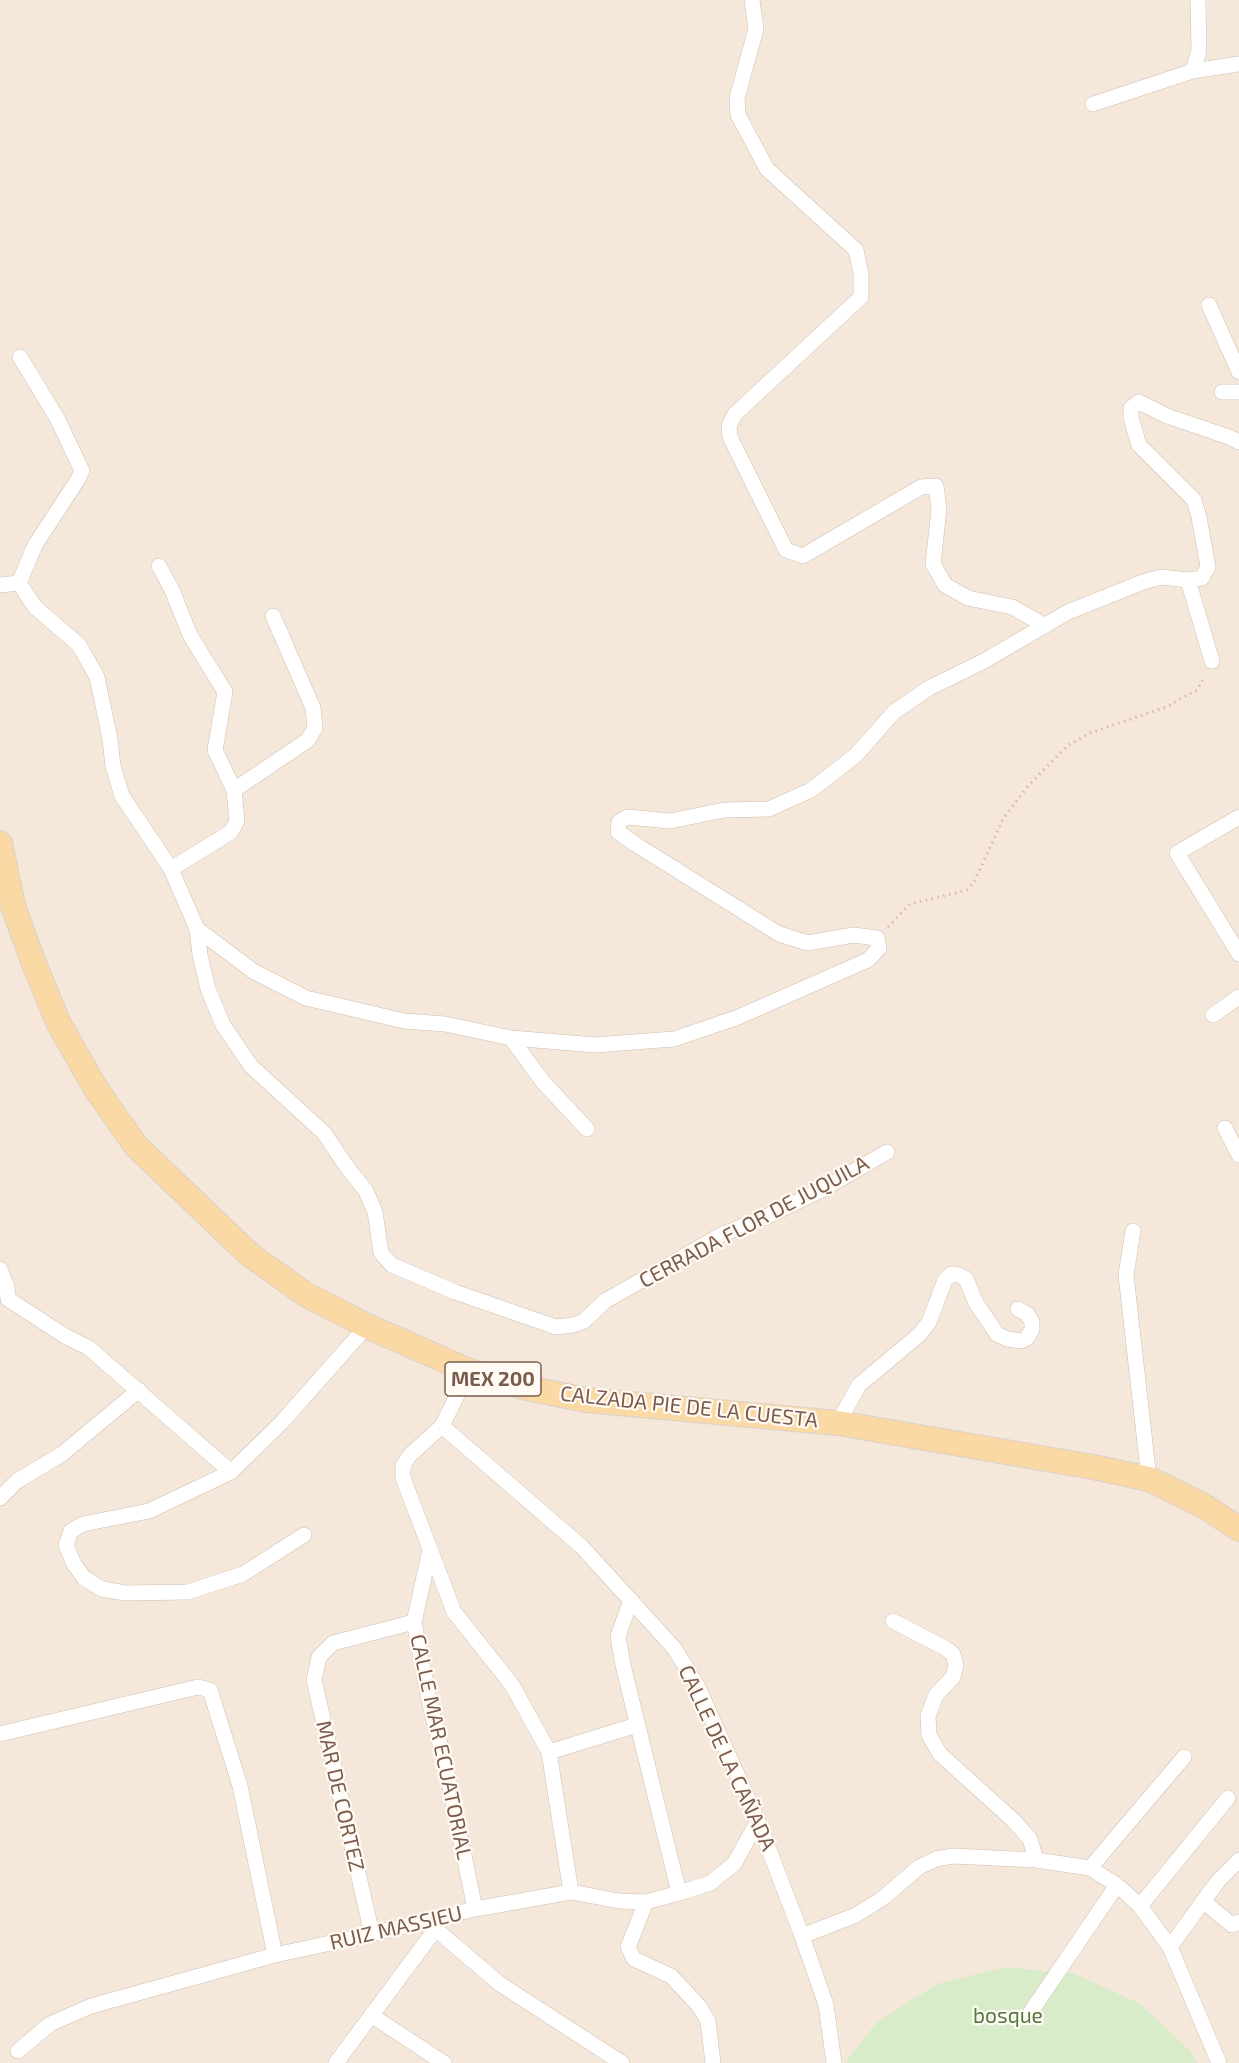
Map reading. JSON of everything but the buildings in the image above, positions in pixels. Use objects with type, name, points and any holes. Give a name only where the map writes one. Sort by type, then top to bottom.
[{"type":"main road","name":"CALZADA PIE DE LA CUESTA","points":[[0,843],[13,906],[59,1024],[96,1089],[136,1146],[250,1255],[305,1294],[367,1326],[469,1371],[528,1389],[586,1400],[838,1423],[1026,1454],[1149,1479],[1204,1506],[1239,1529]]},
{"type":"street","points":[[752,0],[756,29],[737,98],[738,114],[767,170],[856,250],[861,274],[861,297],[735,414],[729,426],[730,437],[786,550],[803,556],[921,487],[936,486],[939,509],[933,564],[945,585],[968,598],[1012,607],[1044,625]]},
{"type":"street","points":[[1193,71],[1199,51],[1198,0]]},
{"type":"street","points":[[1093,104],[1193,71],[1239,64]]},
{"type":"street","points":[[1209,305],[1239,372]]},
{"type":"street","points":[[19,583],[34,545],[78,481],[82,471],[57,418],[20,357]]},
{"type":"street","points":[[1222,392],[1239,392]]},
{"type":"street","points":[[19,583],[35,606],[79,645],[97,677],[110,739],[113,766],[122,796],[171,869],[197,929],[253,971],[306,998],[404,1021],[445,1024],[511,1038],[595,1045],[674,1040],[736,1018],[868,960],[879,948],[877,939],[853,935],[808,943],[779,934],[635,844],[618,832],[619,822],[627,817],[670,821],[724,810],[769,809],[811,790],[856,755],[894,712],[929,688],[984,661],[1068,612],[1161,577],[1202,578],[1208,567],[1194,500],[1139,445],[1131,418],[1131,408],[1139,402],[1167,416],[1239,442]]},
{"type":"street","points":[[159,566],[172,590],[190,635],[225,692],[215,750],[234,790],[237,821],[231,832],[171,869]]},
{"type":"street","points":[[1183,579],[1212,661]]},
{"type":"street","points":[[0,585],[19,583]]},
{"type":"street","points":[[234,790],[308,740],[315,728],[313,708],[273,616]]},
{"type":"street","points":[[1239,817],[1177,853],[1239,954]]},
{"type":"street","name":"CERRADA FLOR DE JUQUILA","points":[[197,929],[208,990],[223,1025],[251,1066],[324,1133],[346,1167],[366,1191],[375,1212],[381,1253],[392,1265],[455,1292],[556,1327],[584,1321],[605,1301],[723,1233],[766,1217],[806,1198],[887,1152]]},
{"type":"street","points":[[1212,1015],[1238,1001]]},
{"type":"street","points":[[511,1038],[543,1082],[586,1129]]},
{"type":"street","points":[[1225,1128],[1239,1155]]},
{"type":"street","points":[[1133,1231],[1126,1275],[1149,1479]]},
{"type":"street","points":[[0,1269],[7,1287],[4,1300],[89,1348],[231,1472]]},
{"type":"street","points":[[838,1423],[859,1385],[920,1334],[929,1322],[945,1280],[952,1274],[959,1275],[966,1280],[976,1303],[997,1334],[1007,1339],[1021,1341],[1032,1329],[1032,1322],[1028,1314],[1018,1309]]},
{"type":"street","points":[[304,1535],[243,1574],[188,1592],[125,1593],[102,1589],[84,1578],[74,1564],[66,1545],[71,1531],[83,1524],[149,1511],[231,1472],[282,1422],[367,1326]]},
{"type":"street","points":[[469,1371],[442,1426],[409,1456],[403,1466],[403,1478],[454,1611],[512,1685],[549,1752],[571,1892]]},
{"type":"street","points":[[0,1498],[17,1481],[62,1454],[139,1390]]},
{"type":"street","name":"CALLE DE LA CAÑADA","points":[[442,1426],[582,1547],[674,1648],[697,1685],[758,1821],[802,1936],[826,2005],[834,2063]]},
{"type":"street","name":"CALLE MAR ECUATORIAL","points":[[430,1550],[414,1622],[475,1909]]},
{"type":"street","points":[[632,1600],[618,1636],[637,1725],[679,1893]]},
{"type":"street","name":"MAR DE CORTEZ","points":[[372,1934],[314,1680],[319,1657],[333,1643],[414,1622]]},
{"type":"street","points":[[893,1622],[953,1654],[956,1666],[953,1677],[936,1695],[928,1716],[929,1735],[940,1754],[1013,1820],[1030,1839],[1036,1860]]},
{"type":"street","points":[[0,1734],[198,1687],[210,1690],[240,1786],[274,1955]]},
{"type":"street","points":[[549,1752],[637,1725]]},
{"type":"street","points":[[1090,1868],[1184,1757]]},
{"type":"street","points":[[1140,1906],[1228,1798]]},
{"type":"street","name":"RUIZ MASSIEU","points":[[18,2051],[50,2024],[91,2006],[274,1955],[372,1934],[430,1926],[475,1909],[571,1892],[619,1901],[646,1902],[679,1893],[710,1883],[734,1863],[758,1821]]},
{"type":"street","points":[[802,1936],[856,1915],[883,1898],[920,1867],[936,1859],[953,1856],[1036,1860],[1090,1868],[1117,1885],[1140,1906],[1170,1947],[1219,2063]]},
{"type":"street","points":[[1170,1947],[1218,1881],[1239,1860]]},
{"type":"street","points":[[1028,2016],[1117,1885]]},
{"type":"street","points":[[1203,1901],[1232,1925],[1239,1922]]},
{"type":"street","points":[[646,1902],[628,1947],[634,1959],[671,1976],[699,2006],[708,2021],[713,2063]]},
{"type":"street","points":[[336,2063],[430,1926],[500,1984],[622,2063]]},
{"type":"street","points":[[371,2015],[444,2063]]},
{"type":"path","points":[[877,939],[910,904],[967,890],[974,882],[1003,819],[1028,786],[1067,746],[1090,733],[1166,707],[1197,690],[1212,661]]},
{"type":"shaded area","points":[[0,0],[1239,0],[1239,2063],[0,2063]]},
{"type":"green space","name":"bosque","points":[[1005,1967],[1075,1974],[1139,2003],[1190,2051],[1197,2063],[845,2063],[878,2021],[937,1984]]}]
